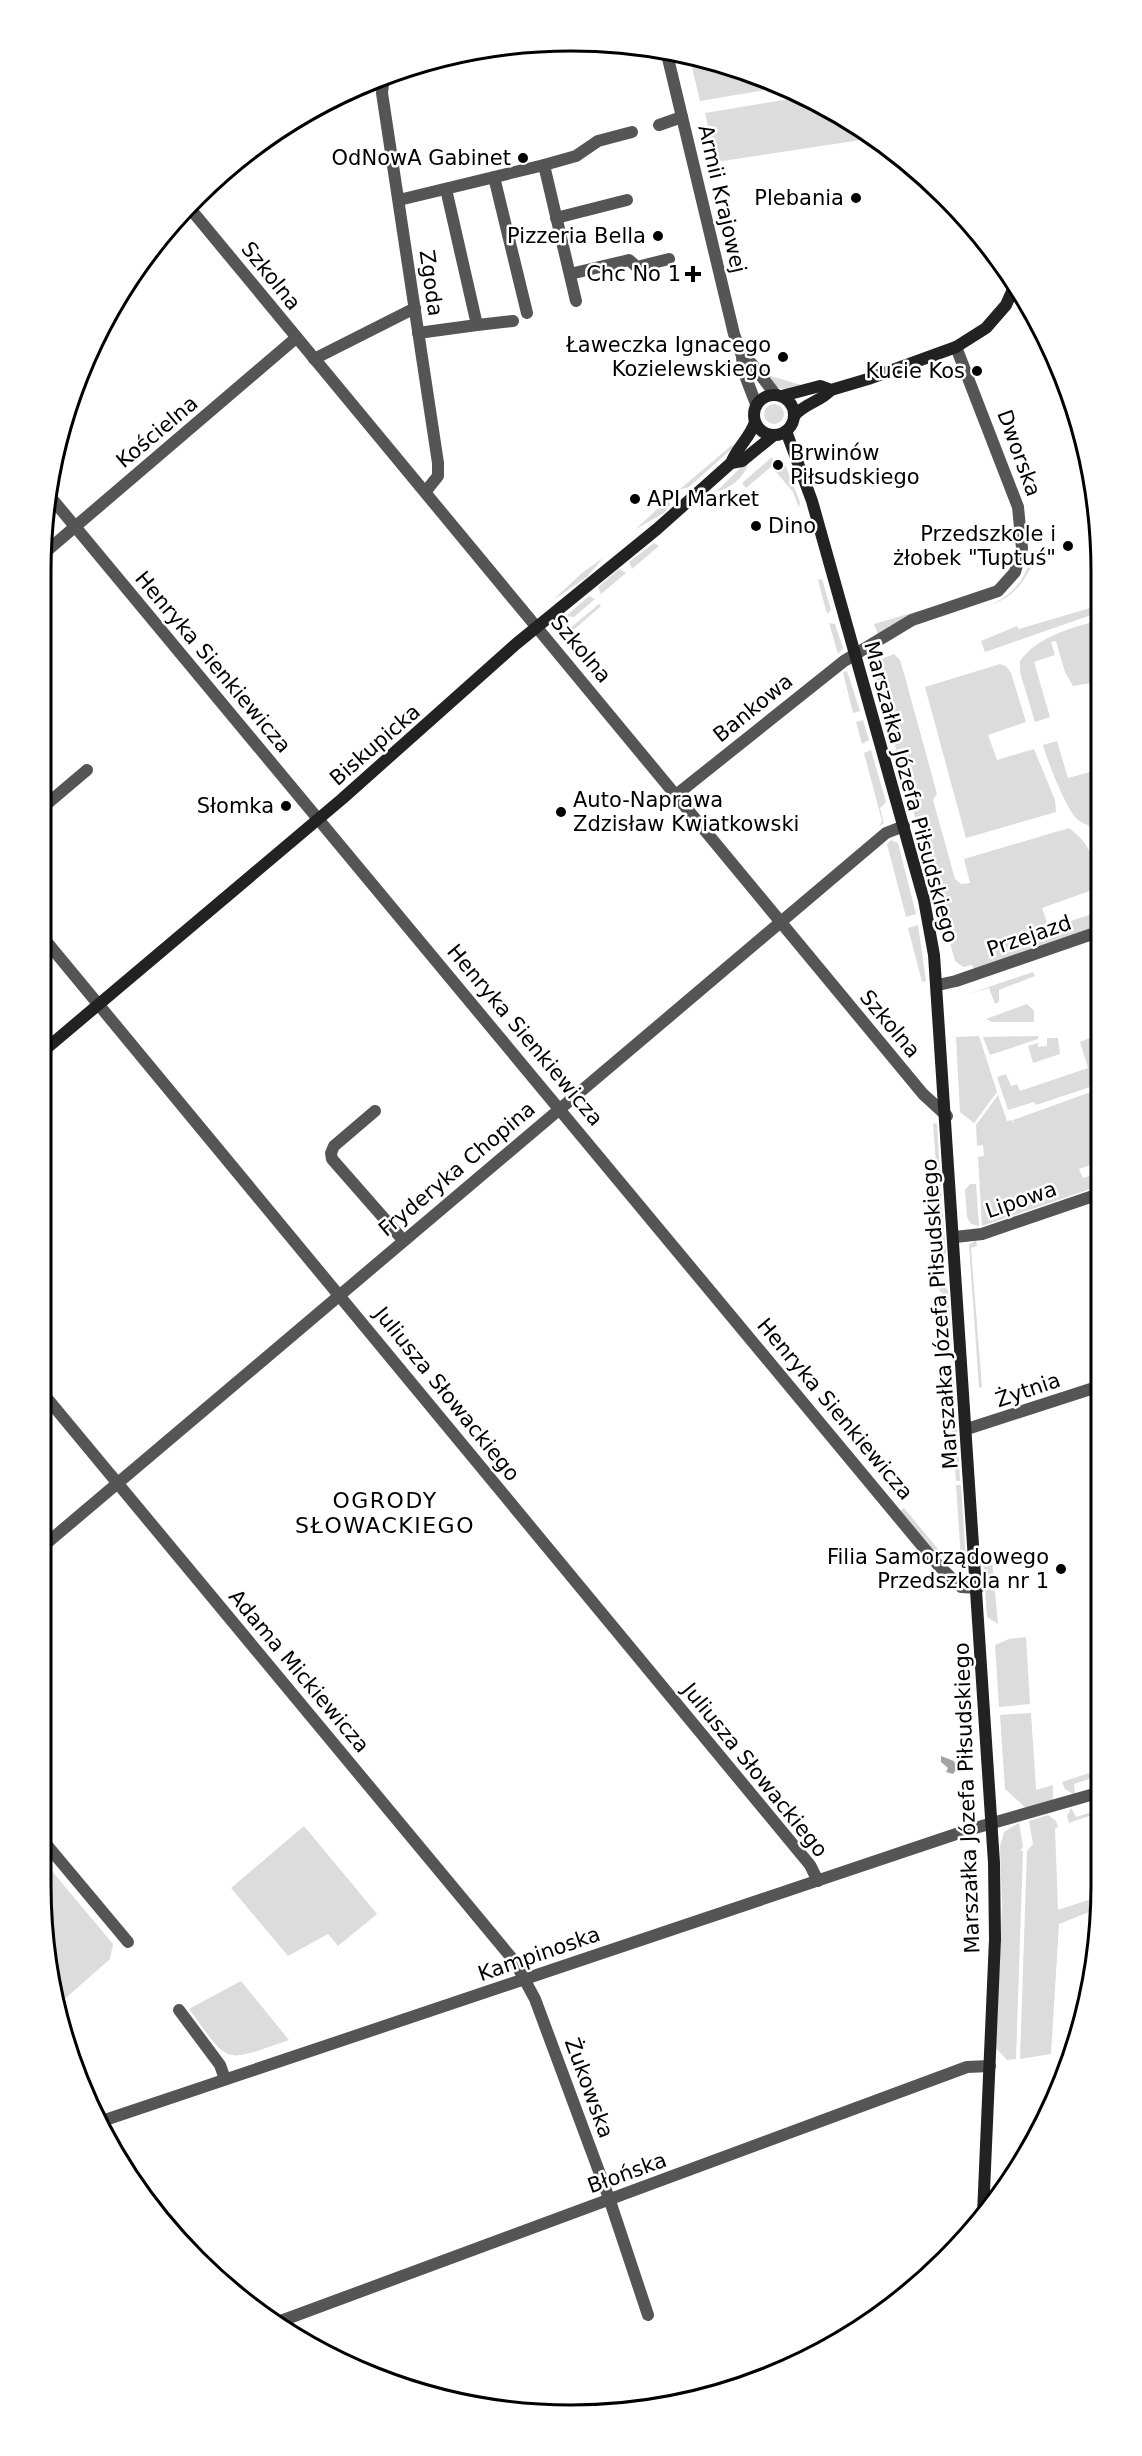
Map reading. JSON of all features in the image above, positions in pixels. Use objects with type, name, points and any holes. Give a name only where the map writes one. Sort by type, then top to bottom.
[{"type":"street","name":"Armii Krajowej","points":[[668,60],[734,334],[742,356],[743,370],[756,404]]},
{"type":"street","name":"Zgoda","points":[[383,87],[438,463],[438,476],[426,491]]},
{"type":"street","points":[[659,125],[682,117]]},
{"type":"street","points":[[399,200],[576,156],[598,141],[632,132]]},
{"type":"street","points":[[544,165],[576,301]]},
{"type":"street","points":[[494,177],[527,313]]},
{"type":"street","points":[[446,189],[477,325]]},
{"type":"street","points":[[556,218],[627,200]]},
{"type":"street","name":"Szkolna","points":[[194,213],[923,1094],[947,1116]]},
{"type":"street","points":[[570,274],[629,260],[637,267],[669,259]]},
{"type":"street","points":[[831,390],[820,386],[764,396],[756,404],[753,412],[755,422],[761,430],[780,433],[804,406],[823,398],[831,390],[897,370],[956,347],[986,328],[999,314],[1010,294]]},
{"type":"street","points":[[314,359],[415,308]]},
{"type":"street","points":[[418,333],[513,321]]},
{"type":"street","name":"Kościelna","points":[[52,547],[296,338]]},
{"type":"street","name":"Dworska","points":[[855,654],[912,620],[998,591],[1010,580],[1019,565],[1022,536],[1018,507],[956,347]]},
{"type":"street","name":"Armii Krajowej","points":[[742,356],[752,364],[778,395]]},
{"type":"street","points":[[778,395],[791,404],[794,416]]},
{"type":"street","name":"Biskupicka","points":[[51,1044],[319,818],[537,627],[650,535],[731,462],[736,451],[747,440],[755,422]]},
{"type":"street","name":"Marszałka Józefa Piłsudskiego","points":[[780,433],[808,490],[855,654],[904,826],[930,929],[938,985],[968,1429],[996,1901],[984,2203]]},
{"type":"street","name":"Biskupicka","points":[[731,462],[742,460],[780,433]]},
{"type":"street","name":"Henryka Sienkiewicza","points":[[55,502],[560,1107],[938,1565],[961,1587],[978,1588]]},
{"type":"street","name":"Bankowa","points":[[676,795],[855,654]]},
{"type":"street","points":[[51,800],[87,770]]},
{"type":"street","name":"Fryderyka Chopina","points":[[51,1539],[886,833],[904,826]]},
{"type":"street","name":"Przejazd","points":[[938,985],[956,981],[1091,934]]},
{"type":"street","name":"Juliusza Słowackiego","points":[[51,948],[810,1865],[818,1881]]},
{"type":"street","points":[[375,1111],[334,1146],[331,1153],[332,1159],[403,1240]]},
{"type":"street","name":"Lipowa","points":[[955,1237],[982,1234],[1091,1197]]},
{"type":"street","name":"Żytnia","points":[[968,1429],[1091,1389]]},
{"type":"street","name":"Adama Mickiewicza","points":[[51,1404],[468,1905],[525,1978]]},
{"type":"street","name":"Kampinoska","points":[[107,2119],[818,1881],[992,1824],[1091,1795]]},
{"type":"street","points":[[51,1851],[128,1942]]},
{"type":"street","name":"Żukowska","points":[[525,1978],[610,2201],[648,2315]]},
{"type":"street","points":[[179,2010],[220,2065],[225,2079]]},
{"type":"street","name":"Błońska","points":[[286,2319],[967,2067],[990,2066]]},
{"type":"shaded area","points":[[692,66],[765,89],[765,90],[700,101]]},
{"type":"shaded area","points":[[788,99],[861,140],[716,162],[705,113]]},
{"type":"shaded area","points":[[768,376],[801,385],[784,390],[773,385]]},
{"type":"shaded area","points":[[774,404],[781,407],[784,414],[781,421],[774,424],[767,421],[764,414],[767,407]]},
{"type":"shaded area","points":[[732,445],[735,446],[689,487],[679,490]]},
{"type":"shaded area","points":[[771,458],[773,459],[772,466],[746,488],[742,483]]},
{"type":"shaded area","points":[[748,460],[738,480],[727,488],[717,491]]},
{"type":"shaded area","points":[[784,462],[800,502],[799,508],[793,492],[772,467],[782,469]]},
{"type":"shaded area","points":[[669,498],[670,505],[664,513],[636,529]]},
{"type":"shaded area","points":[[654,543],[659,546],[632,569],[629,562]]},
{"type":"shaded area","points":[[1040,550],[1015,591],[1008,597],[990,605],[1012,591],[1027,570],[1031,552]]},
{"type":"shaded area","points":[[603,558],[587,577],[553,600],[582,573]]},
{"type":"shaded area","points":[[619,569],[626,573],[601,594],[598,587]]},
{"type":"shaded area","points":[[822,579],[831,610],[827,614],[818,580]]},
{"type":"shaded area","points":[[589,596],[595,599],[574,617],[566,616]]},
{"type":"shaded area","points":[[952,601],[878,635],[874,624]]},
{"type":"shaded area","points":[[599,604],[601,606],[562,640],[563,634]]},
{"type":"shaded area","points":[[1091,608],[1091,615],[985,652],[981,641],[1017,626],[1019,629]]},
{"type":"shaded area","points":[[829,623],[835,624],[843,648],[838,654]]},
{"type":"shaded area","points":[[1091,623],[1091,683],[1073,686],[1065,672],[1056,641],[1051,642],[1055,655],[1034,662],[1050,717],[1035,722],[1020,672],[1020,661],[1035,646],[1065,630]]},
{"type":"shaded area","points":[[894,654],[900,660],[937,794],[933,800],[955,879],[961,884],[970,883],[964,859],[1069,828],[1082,840],[1091,855],[1091,890],[1042,908],[1049,928],[1091,914],[1091,928],[974,969],[972,965],[963,967],[955,961],[872,663]]},
{"type":"shaded area","points":[[1000,664],[1006,666],[1011,673],[1026,722],[988,735],[997,760],[1034,749],[1055,800],[1056,812],[966,838],[925,687]]},
{"type":"shaded area","points":[[847,671],[860,711],[853,713],[843,672]]},
{"type":"shaded area","points":[[863,720],[869,740],[862,744],[856,722]]},
{"type":"shaded area","points":[[1057,741],[1068,778],[1091,772],[1091,827],[1073,814],[1057,784],[1043,745]]},
{"type":"shaded area","points":[[871,750],[886,802],[880,808],[884,823],[879,826],[882,821],[864,753]]},
{"type":"shaded area","points":[[891,840],[898,843],[916,914],[906,917],[887,844]]},
{"type":"shaded area","points":[[918,925],[926,981],[922,982],[908,928]]},
{"type":"shaded area","points":[[1033,972],[1035,976],[999,990],[999,1002],[995,1004],[989,988],[965,995]]},
{"type":"shaded area","points":[[1027,1004],[1034,1011],[1034,1022],[992,1022],[986,1019]]},
{"type":"shaded area","points":[[979,1036],[997,1092],[974,1123],[960,1112],[956,1037]]},
{"type":"shaded area","points":[[1038,1036],[1038,1039],[990,1055],[983,1037]]},
{"type":"shaded area","points":[[1091,1037],[1091,1087],[1036,1105],[1034,1102],[1008,1110],[997,1077],[1006,1074],[1011,1086],[1017,1084],[1020,1091],[1088,1068],[1080,1042]]},
{"type":"shaded area","points":[[1047,1038],[1058,1038],[1060,1054],[1033,1063],[1028,1046],[1038,1043],[1038,1047],[1047,1046]]},
{"type":"shaded area","points":[[1091,1092],[1091,1165],[1079,1169],[1083,1178],[1091,1176],[1091,1189],[982,1226],[978,1157],[984,1156],[983,1145],[977,1146],[976,1125],[998,1095],[1007,1121],[1012,1120],[1015,1127],[1013,1120]]},
{"type":"shaded area","points":[[933,1123],[937,1124],[942,1204],[939,1205]]},
{"type":"shaded area","points":[[970,1184],[976,1184],[979,1226],[971,1224],[967,1217],[965,1190]]},
{"type":"shaded area","points":[[940,1207],[942,1207],[946,1253],[938,1260],[942,1252]]},
{"type":"shaded area","points":[[976,1240],[977,1246],[971,1248],[982,1387],[979,1388],[969,1245]]},
{"type":"shaded area","points":[[941,1285],[948,1290],[951,1336],[946,1336],[944,1296],[937,1287]]},
{"type":"shaded area","points":[[949,1372],[953,1372],[956,1409],[951,1409]]},
{"type":"shaded area","points":[[951,1412],[956,1412],[960,1481],[956,1481]]},
{"type":"shaded area","points":[[956,1485],[961,1485],[966,1562],[962,1568],[956,1562],[947,1561],[942,1556],[939,1558],[900,1511],[904,1508],[948,1561],[961,1560]]},
{"type":"shaded area","points":[[992,1560],[998,1624],[987,1617],[983,1561]]},
{"type":"shaded area","points":[[1026,1637],[1030,1704],[999,1707],[995,1645],[1009,1639]]},
{"type":"shaded area","points":[[1031,1713],[1036,1790],[1053,1785],[1053,1800],[1027,1809],[1005,1789],[1000,1715]]},
{"type":"shaded area","points":[[941,1756],[954,1761],[957,1769],[953,1774],[946,1772],[948,1768],[941,1762]]},
{"type":"shaded area","points":[[1091,1772],[1091,1778],[1074,1784],[1075,1795],[1065,1789],[1062,1782]]},
{"type":"shaded area","points":[[1071,1808],[1076,1817],[1091,1812],[1091,1815],[1069,1823],[1067,1816]]},
{"type":"shaded area","points":[[1048,1815],[1056,1821],[1058,1827],[1055,1828],[1058,1910],[1091,1899],[1090,1912],[1059,1924],[1051,2054],[1020,2059],[1027,1851],[1033,1844],[1029,1821]]},
{"type":"shaded area","points":[[1019,1823],[1023,1846],[1021,1851],[1023,1851],[1016,2059],[1007,2060],[996,2048],[1002,1907],[1000,1846],[1004,1832]]},
{"type":"shaded area","points":[[304,1826],[377,1914],[338,1946],[328,1934],[288,1956],[231,1888]]},
{"type":"shaded area","points":[[51,1870],[113,1944],[110,1959],[64,1999],[55,1953]]},
{"type":"shaded area","points":[[241,1981],[289,2040],[239,2055],[221,2050],[213,2041],[189,2009]]},
{"type":"place","name":"OdNowA Gabinet","points":[[523,158]]},
{"type":"place","name":"Plebania","points":[[856,198]]},
{"type":"place","name":"Pizzeria Bella","points":[[658,236]]},
{"type":"place","name":"Chc No 1","points":[[693,274]]},
{"type":"place","name":"Ławeczka Ignacego Kozielewskiego","points":[[783,357]]},
{"type":"place","name":"Kucie Kos","points":[[977,371]]},
{"type":"place","name":"Brwinów Piłsudskiego","points":[[778,465]]},
{"type":"place","name":"API Market","points":[[635,499]]},
{"type":"place","name":"Dino","points":[[756,526]]},
{"type":"place","name":"Przedszkole i żłobek \"Tuptuś\"","points":[[1068,546]]},
{"type":"place","name":"Słomka","points":[[286,806]]},
{"type":"place","name":"Auto-Naprawa Zdzisław Kwiatkowski","points":[[561,812]]},
{"type":"place","name":"Filia Samorządowego Przedszkola nr 1","points":[[1061,1569]]},
{"type":"district","name":"OGRODY SŁOWACKIEGO","points":[[385,1512]]}]
